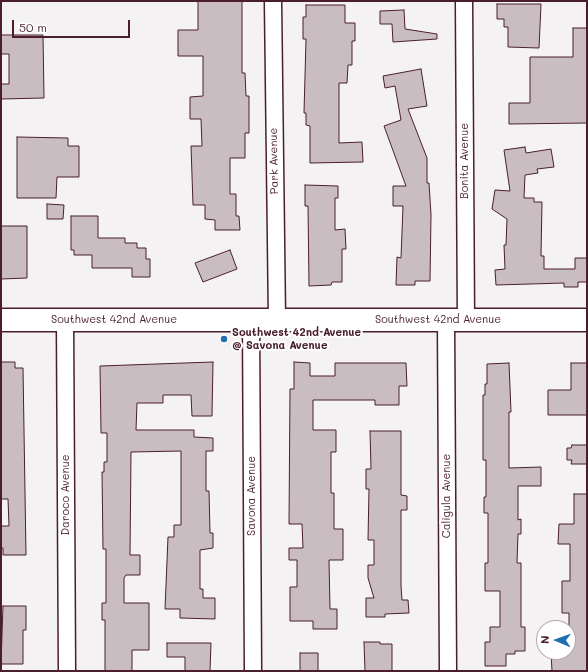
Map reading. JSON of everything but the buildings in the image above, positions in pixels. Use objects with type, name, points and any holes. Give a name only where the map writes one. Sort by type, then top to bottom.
[{"type":"main road","name":"Southwest 42nd Avenue","points":[[1,320],[587,320]]},
{"type":"street","name":"Park Avenue","points":[[273,1],[277,320]]},
{"type":"street","name":"Bonita Avenue","points":[[456,320],[464,1]]},
{"type":"street","name":"Daroco Avenue","points":[[65,320],[67,671]]},
{"type":"street","name":"Savona Avenue","points":[[251,320],[253,671]]},
{"type":"street","name":"Caligula Avenue","points":[[448,671],[456,320]]},
{"type":"place","name":"Southwest 42nd Avenue @ Savona Avenue","points":[[224,339]]}]
